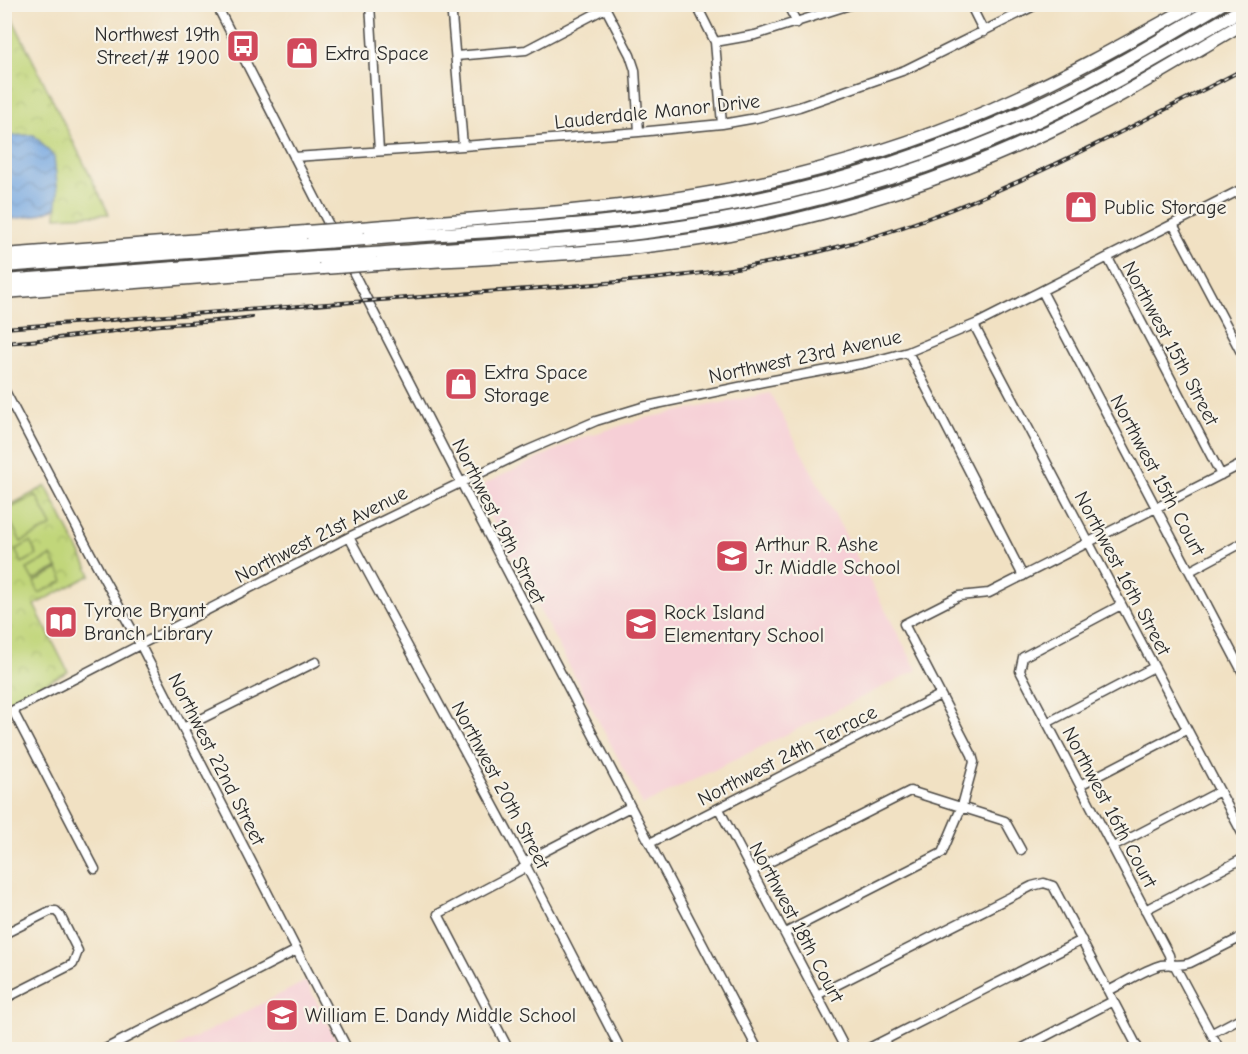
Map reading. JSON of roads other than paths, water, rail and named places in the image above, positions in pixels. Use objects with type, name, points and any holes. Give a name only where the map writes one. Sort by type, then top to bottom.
[{"type":"highway","points":[[4,266],[362,233],[610,207],[697,195],[785,178],[912,141],[975,117],[1036,90],[1196,4]]},
{"type":"highway","points":[[362,233],[632,219],[744,202],[809,187],[874,169],[960,139],[1022,113],[1103,72],[1221,4]]},
{"type":"highway","points":[[4,292],[602,236],[680,227],[791,206],[910,172],[1056,112],[1114,82],[1244,8]]},
{"type":"highway","points":[[374,259],[636,247],[729,234],[816,215],[905,189],[1010,149],[1093,110],[1244,23]]},
{"type":"highway","points":[[1200,49],[1244,31]]},
{"type":"highway","points":[[912,141],[1022,113]]},
{"type":"highway","points":[[816,215],[910,172]]},
{"type":"highway","points":[[4,255],[308,238]]},
{"type":"highway","points":[[4,281],[321,263]]},
{"type":"street","name":"Northwest 19th Street","points":[[216,4],[461,482],[758,1050]]},
{"type":"street","points":[[370,4],[379,151]]},
{"type":"street","points":[[451,4],[463,146]]},
{"type":"street","points":[[696,4],[715,42],[722,124]]},
{"type":"street","points":[[787,4],[796,23]]},
{"type":"street","points":[[715,42],[754,35],[853,4]]},
{"type":"street","points":[[970,4],[984,32]]},
{"type":"street","name":"Lauderdale Manor Drive","points":[[294,157],[463,146],[722,124],[799,108],[905,70],[1038,4]]},
{"type":"street","points":[[456,56],[526,50],[605,6],[630,55],[635,70],[639,132]]},
{"type":"street","points":[[1241,189],[1244,200]]},
{"type":"street","name":"Northwest 23rd Avenue","points":[[461,482],[596,421],[642,408],[866,363],[908,352],[974,325],[1241,189]]},
{"type":"street","points":[[1173,224],[1244,358]]},
{"type":"street","name":"Northwest 15th Street","points":[[1108,258],[1221,475]]},
{"type":"street","name":"Northwest 15th Court","points":[[1042,291],[1244,675]]},
{"type":"street","name":"Northwest 16th Street","points":[[974,325],[1244,837]]},
{"type":"street","points":[[908,352],[1023,576]]},
{"type":"street","name":"Northwest 22nd Street","points":[[4,389],[141,646],[348,1050]]},
{"type":"street","points":[[785,933],[942,853],[962,806],[974,762],[972,755],[904,624],[958,596],[989,593],[1244,463]]},
{"type":"street","name":"Northwest 21st Avenue","points":[[9,713],[349,537],[461,482]]},
{"type":"street","name":"Northwest 20th Street","points":[[349,537],[525,864],[621,1050]]},
{"type":"street","points":[[1190,571],[1244,542]]},
{"type":"street","name":"Northwest 16th Court","points":[[1121,605],[1023,657],[1020,671],[1173,965],[1220,1050]]},
{"type":"street","points":[[183,728],[316,662]]},
{"type":"street","points":[[1047,723],[1154,667]]},
{"type":"street","name":"Northwest 24th Terrace","points":[[650,843],[940,695]]},
{"type":"street","points":[[9,713],[95,869]]},
{"type":"street","points":[[1080,786],[1186,730]]},
{"type":"street","points":[[752,871],[910,791],[962,806],[1007,823],[1021,850]]},
{"type":"street","points":[[1113,848],[1220,791]]},
{"type":"street","points":[[509,1050],[438,914],[521,870],[530,859],[630,807]]},
{"type":"street","name":"Northwest 18th Court","points":[[719,809],[846,1050]]},
{"type":"street","points":[[1145,910],[1244,858]]},
{"type":"street","points":[[817,995],[1032,886],[1044,883],[1053,886],[1139,1050]]},
{"type":"street","points":[[4,934],[50,911],[56,911],[61,916],[78,951],[73,964],[4,999]]},
{"type":"street","points":[[1108,991],[1158,966],[1180,966],[1190,963],[1244,936]]},
{"type":"street","points":[[865,1050],[1082,940]]},
{"type":"street","points":[[103,1050],[297,950]]},
{"type":"street","points":[[1018,1050],[1113,1001]]},
{"type":"street","points":[[1212,1034],[1244,1016]]},
{"type":"water","points":[[34,135],[54,157],[58,193],[56,208],[35,216],[5,220],[5,136]]},
{"type":"railway","points":[[4,328],[650,279],[697,274],[791,258],[890,231],[994,192],[1095,145],[1244,69]]},
{"type":"railway","points":[[4,343],[252,317]]},
{"type":"place","name":"Northwest 19th Street/# 1900","points":[[243,46]]},
{"type":"place","name":"Extra Space","points":[[302,53]]},
{"type":"place","name":"Public Storage","points":[[1081,207]]},
{"type":"place","name":"Extra Space Storage","points":[[461,384]]},
{"type":"place","name":"Arthur R. Ashe Jr. Middle School","points":[[732,556]]},
{"type":"place","name":"Tyrone Bryant Branch Library","points":[[61,622]]},
{"type":"place","name":"Rock Island Elementary School","points":[[641,624]]},
{"type":"place","name":"William E. Dandy Middle School","points":[[282,1015]]}]
